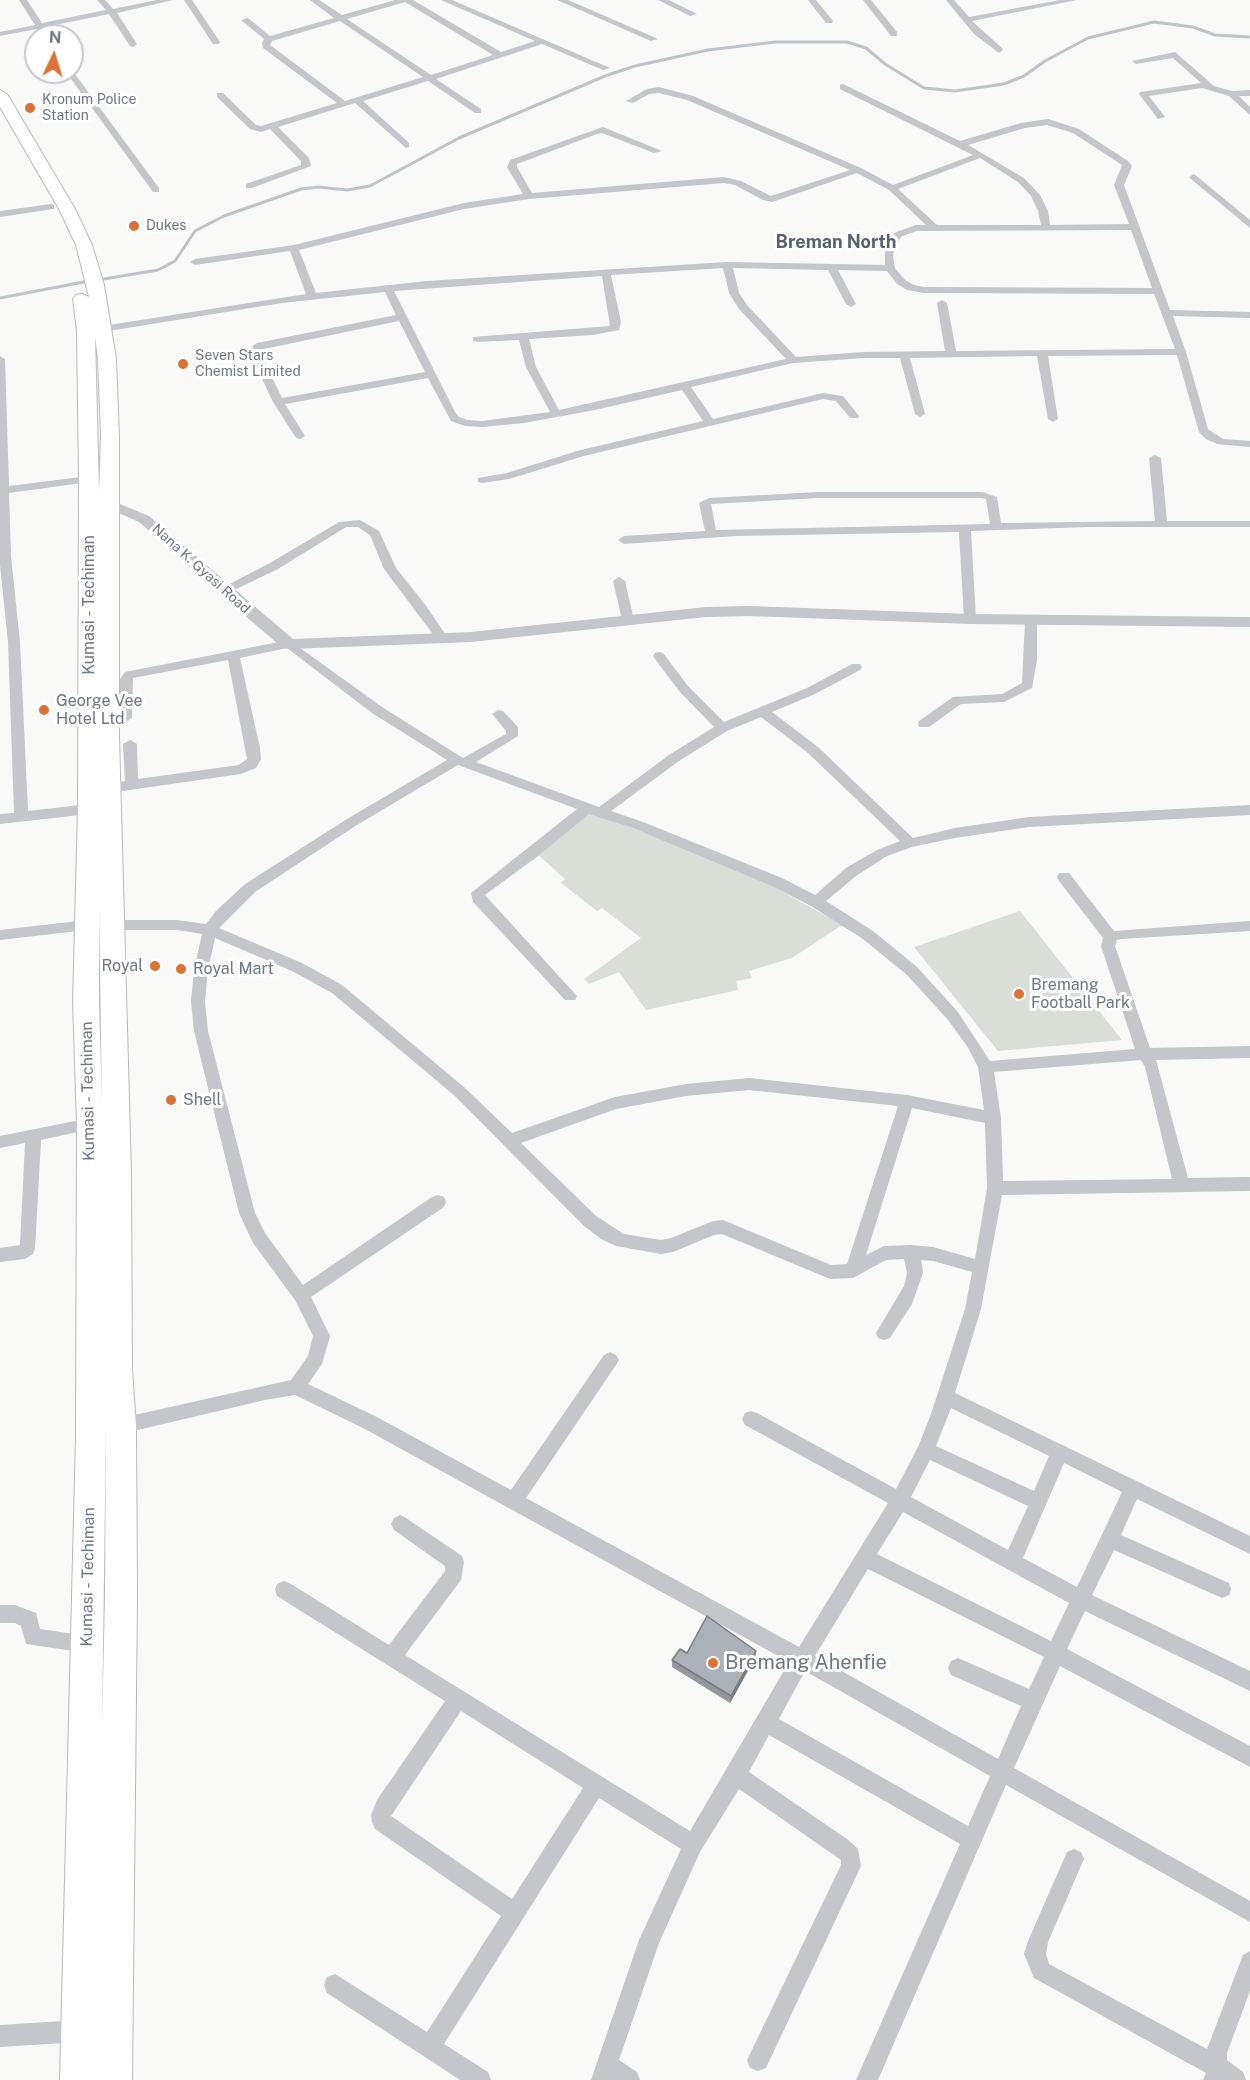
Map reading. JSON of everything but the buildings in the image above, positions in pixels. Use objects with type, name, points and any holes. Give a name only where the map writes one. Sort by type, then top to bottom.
[{"type":"highway","name":"Kumasi - Techiman","points":[[0,94],[67,208],[84,245],[86,281],[84,307],[95,330],[88,479],[89,809],[99,924],[86,1002],[90,1124],[91,1437],[79,2080]]},
{"type":"highway","points":[[0,122],[51,207],[67,246]]},
{"type":"highway","points":[[95,330],[110,437],[108,503],[120,787],[99,924],[117,1173],[117,1368],[121,1426],[121,1609],[113,2080]]},
{"type":"street","points":[[23,0],[37,24]]},
{"type":"street","points":[[101,0],[112,12],[133,44]]},
{"type":"street","points":[[54,24],[169,0]]},
{"type":"street","points":[[188,0],[216,42]]},
{"type":"street","points":[[314,0],[478,111]]},
{"type":"street","points":[[269,39],[405,0],[500,55]]},
{"type":"street","points":[[445,0],[606,69]]},
{"type":"street","points":[[561,0],[654,39]]},
{"type":"street","points":[[663,0],[693,15]]},
{"type":"street","points":[[812,0],[829,21]]},
{"type":"street","points":[[867,0],[894,34]]},
{"type":"street","points":[[950,0],[989,44],[999,50]]},
{"type":"street","points":[[968,20],[1073,0]]},
{"type":"street","points":[[245,20],[269,39]]},
{"type":"street","points":[[0,34],[24,30]]},
{"type":"street","points":[[269,39],[266,46],[344,104]]},
{"type":"street","points":[[220,95],[253,127],[261,129],[540,42]]},
{"type":"street","points":[[1136,61],[1170,54],[1179,57],[1210,86]]},
{"type":"street","points":[[79,84],[156,190]]},
{"type":"street","points":[[1161,117],[1142,96],[1143,94],[1193,86],[1210,86],[1232,94],[1250,93]]},
{"type":"street","points":[[843,87],[981,154],[1022,180],[1035,195],[1043,211],[1046,226]]},
{"type":"street","points":[[630,101],[654,90],[672,92],[858,170],[892,188],[933,226]]},
{"type":"street","points":[[1232,94],[1250,112]]},
{"type":"street","points":[[357,100],[406,145]]},
{"type":"street","points":[[960,144],[1039,123],[1057,124],[1100,144],[1127,166],[1119,184],[1182,352],[1203,430],[1210,437],[1221,442],[1250,444]]},
{"type":"street","points":[[249,186],[306,166],[306,160],[272,126]]},
{"type":"street","points":[[530,196],[512,167],[513,162],[594,132],[603,130],[657,151]]},
{"type":"street","points":[[892,188],[981,154]]},
{"type":"street","points":[[195,261],[294,248],[464,206],[530,196],[724,180],[738,183],[772,199],[858,170]]},
{"type":"street","points":[[1194,177],[1248,221]]},
{"type":"street","points":[[0,214],[51,207]]},
{"type":"street","points":[[1136,227],[933,226],[916,228],[898,234],[890,244],[888,256],[890,268],[901,282],[911,288],[924,290],[1159,291]]},
{"type":"street","points":[[294,248],[312,296]]},
{"type":"street","points":[[95,330],[312,296],[388,288],[727,265],[890,268]]},
{"type":"street","points":[[727,265],[730,281],[744,307],[793,360]]},
{"type":"street","points":[[831,266],[851,304]]},
{"type":"street","points":[[477,339],[593,332],[615,328],[616,322],[606,273]]},
{"type":"street","points":[[388,288],[450,412],[455,419],[465,423],[482,424],[556,414],[685,387],[793,360],[904,354],[1182,352]]},
{"type":"street","points":[[942,303],[951,354]]},
{"type":"street","points":[[1167,313],[1250,315]]},
{"type":"street","points":[[300,436],[278,402],[253,349],[257,346],[402,317]]},
{"type":"street","points":[[523,336],[534,374],[556,414]]},
{"type":"street","points":[[1042,353],[1053,419]]},
{"type":"street","points":[[904,354],[920,414]]},
{"type":"street","points":[[0,359],[5,556],[14,642],[21,816]]},
{"type":"street","points":[[278,402],[430,374]]},
{"type":"street","points":[[685,387],[710,423]]},
{"type":"street","points":[[482,480],[509,476],[581,453],[823,396],[839,398],[854,416]]},
{"type":"street","points":[[1155,458],[1161,523]]},
{"type":"street","points":[[3,490],[88,479]]},
{"type":"street","points":[[711,533],[705,503],[708,501],[818,495],[982,495],[991,497],[996,527]]},
{"type":"street","name":"Nana K. Gyasi Road","points":[[108,503],[144,519],[289,644]]},
{"type":"street","points":[[624,540],[711,533],[1161,523],[1250,524]]},
{"type":"street","points":[[224,590],[283,561],[343,524],[360,524],[375,533],[390,569],[442,638]]},
{"type":"street","points":[[965,528],[970,619]]},
{"type":"street","points":[[619,581],[628,620]]},
{"type":"street","points":[[126,718],[126,679],[129,675],[289,644],[529,632],[706,612],[749,611],[970,619],[1250,622]]},
{"type":"street","points":[[924,724],[958,700],[1004,698],[1028,685],[1031,668],[1031,620]]},
{"type":"street","points":[[289,644],[377,710],[461,762],[713,855],[777,882],[816,902],[868,935],[912,971],[953,1016],[972,1042],[986,1067],[993,1118],[995,1188],[973,1309],[946,1396],[926,1450],[899,1502],[802,1659],[693,1845],[649,1940],[604,2072],[629,2080]]},
{"type":"street","points":[[130,744],[120,787],[241,769],[251,765],[254,759],[233,655]]},
{"type":"street","points":[[659,656],[690,696],[723,728]]},
{"type":"street","points":[[570,996],[478,898],[478,893],[594,810],[723,728],[811,691],[856,667]]},
{"type":"street","points":[[763,712],[839,774],[910,843]]},
{"type":"street","points":[[296,1387],[316,1359],[322,1336],[301,1294],[259,1238],[247,1213],[237,1177],[201,1031],[198,1001],[210,930],[221,915],[250,888],[352,822],[512,736],[513,730],[498,714]]},
{"type":"street","points":[[0,819],[89,809]]},
{"type":"street","points":[[816,902],[851,872],[882,853],[910,843],[955,833],[1029,822],[1250,810]]},
{"type":"street","points":[[1064,877],[1099,925],[1112,937]]},
{"type":"street","points":[[0,935],[99,924],[177,925],[210,930],[297,967],[336,989],[460,1092],[511,1140],[590,1221],[607,1234],[622,1241],[661,1247],[673,1245],[713,1228],[723,1227],[830,1272],[853,1271],[884,1252],[933,1254],[981,1268]]},
{"type":"street","points":[[1182,1185],[1152,1066],[1144,1053],[1108,945],[1112,937],[1121,933],[1250,926]]},
{"type":"street","points":[[986,1067],[1144,1053],[1250,1052]]},
{"type":"street","points":[[511,1140],[615,1103],[686,1090],[749,1084],[907,1101],[993,1118]]},
{"type":"street","points":[[853,1271],[907,1101]]},
{"type":"street","points":[[0,1142],[90,1124]]},
{"type":"street","points":[[0,1255],[19,1254],[27,1249],[30,1239],[33,1135]]},
{"type":"street","points":[[995,1188],[1250,1184]]},
{"type":"street","points":[[301,1294],[438,1202]]},
{"type":"street","points":[[884,1333],[904,1304],[912,1286],[915,1273],[911,1252]]},
{"type":"street","points":[[514,1502],[610,1360]]},
{"type":"street","points":[[121,1426],[265,1392],[296,1387],[369,1422],[802,1659],[1250,1912]]},
{"type":"street","points":[[946,1396],[1250,1545]]},
{"type":"street","points":[[751,1419],[1080,1599],[1250,1681]]},
{"type":"street","points":[[926,1450],[1038,1502]]},
{"type":"street","points":[[1012,1563],[1060,1452]]},
{"type":"street","points":[[867,2080],[1033,1701],[1134,1487]]},
{"type":"street","points":[[392,1658],[454,1574],[455,1562],[400,1524]]},
{"type":"street","points":[[1109,1539],[1222,1589]]},
{"type":"street","points":[[864,1557],[1055,1653],[1250,1757]]},
{"type":"street","points":[[284,1590],[693,1845]]},
{"type":"street","points":[[0,1614],[15,1614],[29,1620],[33,1637],[87,1644]]},
{"type":"street","points":[[958,1668],[1033,1701]]},
{"type":"street","points":[[458,1699],[384,1808],[381,1815],[382,1822],[515,1913]]},
{"type":"street","points":[[765,1722],[972,1840]]},
{"type":"street","points":[[736,1775],[831,1840],[850,1856],[851,1866],[758,2060]]},
{"type":"street","points":[[430,2047],[596,1785]]},
{"type":"street","points":[[1074,1859],[1038,1941],[1035,1954],[1041,1971],[1223,2076]]},
{"type":"street","points":[[1223,2076],[1216,2062],[1216,2053],[1250,1962]]},
{"type":"street","points":[[335,1985],[480,2080]]},
{"type":"street","points":[[0,2036],[80,2031]]},
{"type":"shaded area","points":[[588,812],[696,851],[762,880],[842,925],[792,958],[749,971],[752,978],[736,981],[738,990],[646,1010],[619,972],[589,984],[584,979],[641,938],[602,908],[597,911],[561,883],[565,879],[536,853]]},
{"type":"shaded area","name":"Bremang Football Park","points":[[1020,911],[1122,1040],[998,1051],[914,947]]},
{"type":"waterway","points":[[98,280],[158,270],[175,261],[195,231],[224,216],[301,189],[318,187],[347,190],[370,186],[459,138],[605,76],[635,66],[708,50],[775,42],[847,42],[866,48],[885,64],[924,88],[955,91],[1004,84],[1024,76],[1045,61],[1088,38],[1154,22],[1193,27],[1215,35],[1250,37]]},
{"type":"waterway","points":[[0,298],[89,281]]},
{"type":"place","name":"Kronum Police Station","points":[[30,108]]},
{"type":"place","name":"Dukes","points":[[134,226]]},
{"type":"place","name":"Seven Stars Chemist Limited","points":[[183,364]]},
{"type":"place","name":"George Vee Hotel Ltd","points":[[44,710]]},
{"type":"place","name":"Royal","points":[[155,966]]},
{"type":"place","name":"Royal Mart","points":[[181,969]]},
{"type":"place","name":"Bremang Football Park","points":[[1019,994]]},
{"type":"place","name":"Shell","points":[[171,1100]]},
{"type":"place","name":"Bremang Ahenfie","points":[[713,1663]]},
{"type":"district","name":"Breman North","points":[[836,242]]}]
